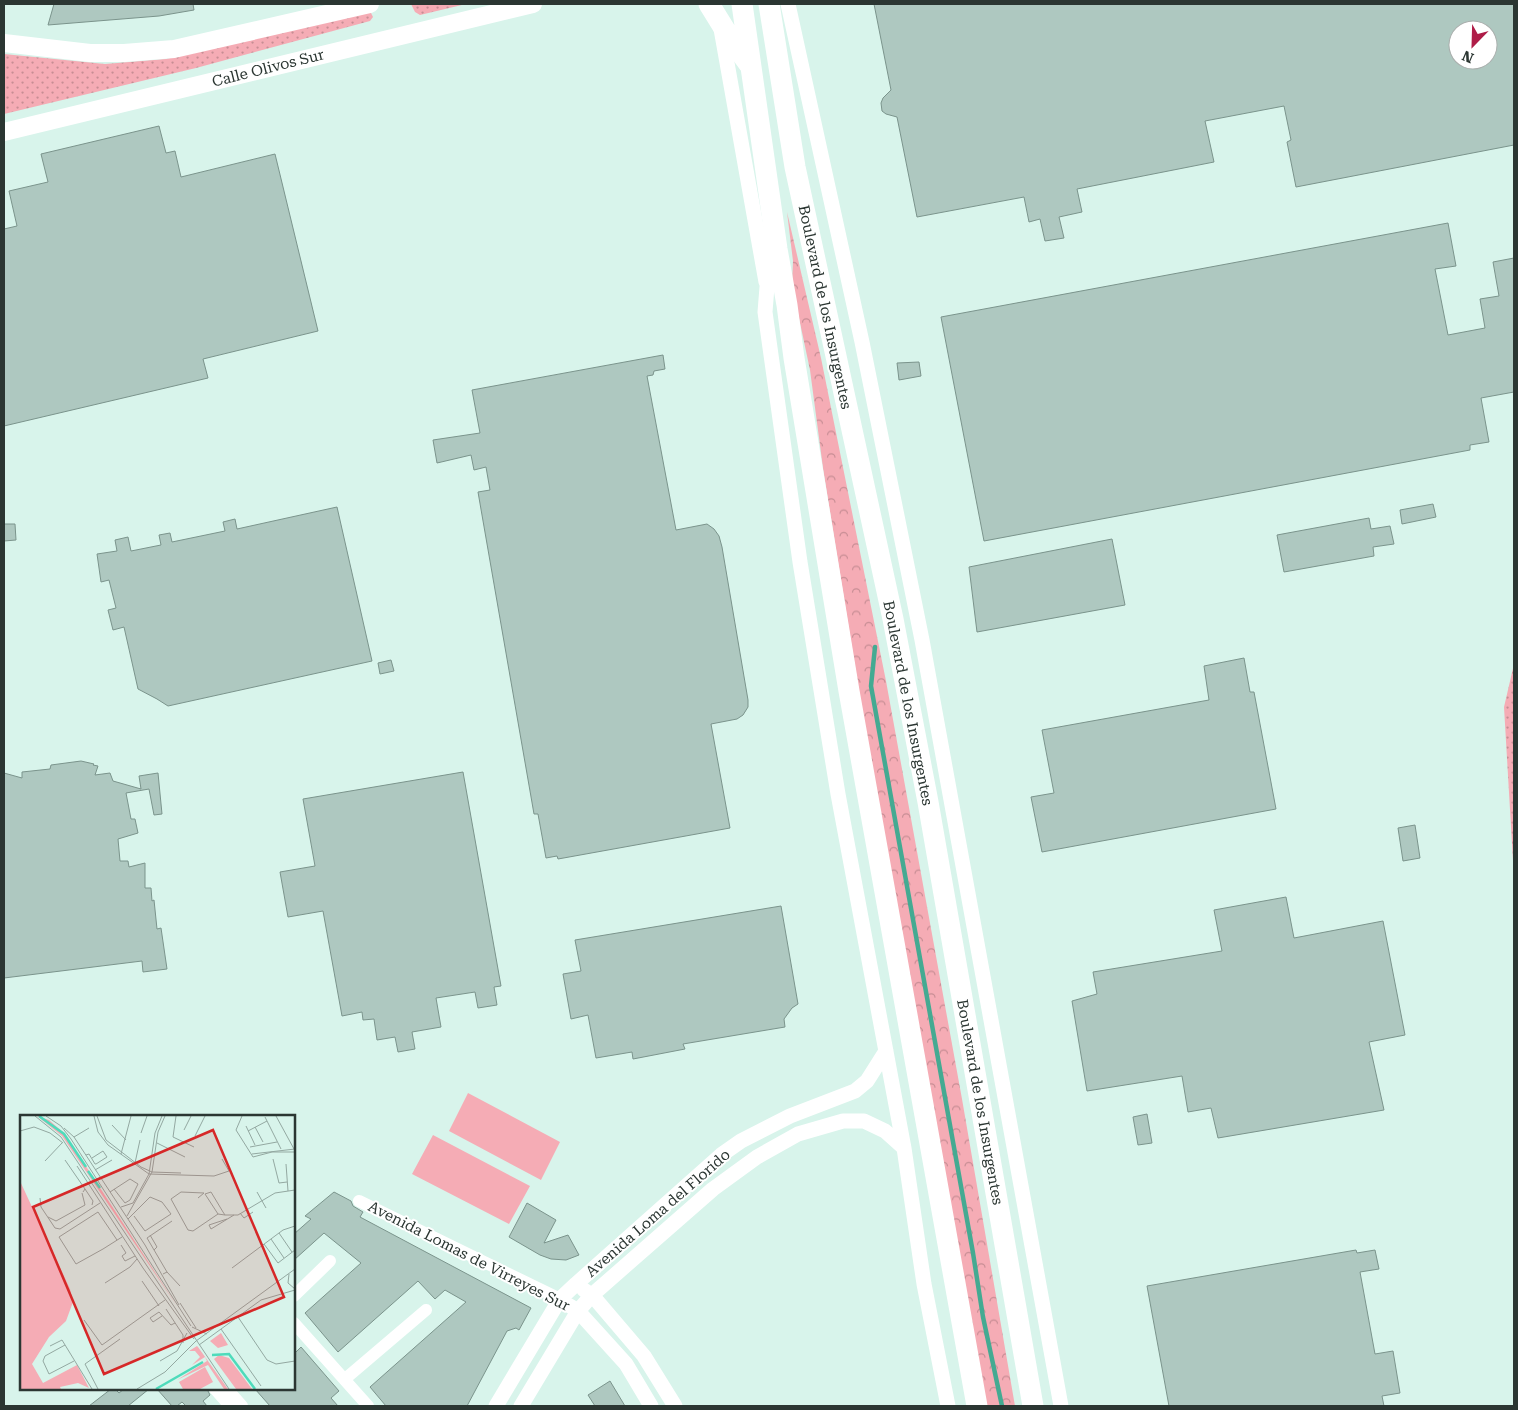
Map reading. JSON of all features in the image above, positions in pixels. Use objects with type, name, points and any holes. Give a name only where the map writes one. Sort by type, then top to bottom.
[{"type":"highway","points":[[742,4],[777,249],[849,691],[976,1406]]},
{"type":"highway","name":"Boulevard de los Insurgentes","points":[[770,4],[795,167],[893,619],[928,802],[1032,1406]]},
{"type":"highway","points":[[714,11],[730,38],[752,68]]},
{"type":"main road","points":[[4,43],[90,54],[174,49],[370,4]]},
{"type":"main road","name":"Calle Olivos Sur","points":[[4,132],[532,4]]},
{"type":"street","points":[[788,4],[862,342],[923,650],[1061,1406]]},
{"type":"street","points":[[714,11],[767,287]]},
{"type":"street","points":[[777,249],[767,287],[765,312],[800,562],[838,794],[904,1148],[924,1284],[948,1406]]},
{"type":"street","name":"Avenida Loma del Florido","points":[[496,1406],[560,1299],[576,1284],[721,1155],[741,1141],[790,1116],[855,1091],[867,1081],[886,1051]]},
{"type":"street","name":"Avenida Loma del Florido","points":[[521,1406],[578,1311],[592,1295],[713,1189],[757,1157],[798,1134],[843,1121],[864,1121],[885,1131],[904,1148]]},
{"type":"street","name":"Avenida Lomas de Virreyes Sur","points":[[359,1201],[560,1299],[578,1311],[626,1364],[651,1406]]},
{"type":"street","points":[[644,1224],[658,1237]]},
{"type":"street","points":[[295,1295],[330,1261]]},
{"type":"street","name":"Avenida Lomas de Virreyes Sur","points":[[576,1284],[592,1295],[644,1356],[675,1406]]},
{"type":"street","points":[[344,1379],[426,1310]]},
{"type":"street","points":[[295,1324],[368,1406]]},
{"type":"street","points":[[217,1390],[230,1406]]},
{"type":"street","points":[[228,1390],[242,1406]]},
{"type":"green space","points":[[411,4],[466,4],[420,15],[415,12]]},
{"type":"green space","points":[[368,11],[373,17],[370,21],[196,68],[4,114],[4,54],[105,64],[166,59]]},
{"type":"green space","points":[[787,212],[821,358],[886,681],[962,1099],[1015,1406],[984,1406],[896,921],[823,468],[810,370],[792,285],[793,261]]},
{"type":"green space","points":[[1514,664],[1514,878],[1504,707]]},
{"type":"green space","points":[[468,1093],[560,1142],[541,1180],[449,1131]]},
{"type":"green space","points":[[433,1135],[530,1186],[509,1224],[412,1174]]},
{"type":"building","points":[[54,4],[193,4],[194,10],[159,16],[48,25]]},
{"type":"building","points":[[874,4],[1514,4],[1514,145],[1296,187],[1287,142],[1291,140],[1284,106],[1205,121],[1214,162],[1077,189],[1082,212],[1059,217],[1064,238],[1045,241],[1040,219],[1029,222],[1024,197],[917,217],[897,117],[882,111],[881,103],[891,90]]},
{"type":"building","points":[[159,126],[166,153],[175,151],[181,177],[275,154],[318,331],[203,359],[208,378],[4,426],[4,229],[17,226],[9,191],[48,182],[41,154]]},
{"type":"building","points":[[1448,223],[1456,266],[1435,269],[1448,335],[1485,328],[1480,299],[1499,296],[1493,262],[1514,258],[1514,392],[1481,398],[1489,442],[1470,445],[1470,450],[984,541],[941,317]]},
{"type":"building","points":[[663,355],[665,369],[654,371],[653,375],[647,376],[676,530],[707,524],[719,536],[748,700],[748,707],[743,715],[737,719],[711,724],[730,828],[558,859],[557,856],[546,858],[538,814],[534,814],[478,492],[490,490],[486,467],[474,470],[471,455],[437,463],[433,440],[480,433],[472,390]]},
{"type":"building","points":[[919,362],[921,376],[899,380],[897,363]]},
{"type":"building","points":[[1433,504],[1436,517],[1402,524],[1400,510]]},
{"type":"building","points":[[337,507],[372,661],[168,706],[138,689],[124,627],[113,630],[108,610],[116,608],[109,580],[101,582],[97,554],[117,551],[115,540],[128,537],[131,551],[161,545],[159,535],[170,533],[172,542],[225,531],[223,522],[235,519],[237,529]]},
{"type":"building","points":[[1369,518],[1371,529],[1390,526],[1394,544],[1373,547],[1374,556],[1284,572],[1277,535]]},
{"type":"building","points":[[4,524],[15,524],[16,540],[4,541]]},
{"type":"building","points":[[1112,539],[1125,605],[977,632],[969,567]]},
{"type":"building","points":[[1244,658],[1250,692],[1254,692],[1276,809],[1042,852],[1031,797],[1054,793],[1042,730],[1209,700],[1204,666]]},
{"type":"building","points":[[391,660],[394,671],[380,674],[378,663]]},
{"type":"building","points":[[81,761],[98,766],[95,775],[110,773],[113,781],[141,789],[139,776],[158,773],[162,814],[154,815],[149,789],[126,793],[131,819],[135,819],[138,833],[118,839],[120,861],[128,861],[129,867],[145,863],[145,888],[151,888],[157,929],[161,928],[167,969],[143,972],[142,961],[4,978],[4,773],[22,778],[22,772],[50,769],[51,765]]},
{"type":"building","points":[[463,772],[501,986],[494,987],[497,1005],[478,1008],[475,992],[436,998],[441,1027],[412,1032],[415,1049],[398,1052],[395,1037],[377,1040],[374,1019],[363,1020],[362,1012],[342,1016],[323,911],[288,917],[280,872],[315,866],[303,799]]},
{"type":"building","points":[[1415,825],[1420,858],[1403,861],[1398,828]]},
{"type":"building","points":[[1286,897],[1294,938],[1383,921],[1405,1035],[1369,1042],[1384,1110],[1218,1138],[1211,1108],[1188,1112],[1182,1076],[1087,1091],[1072,1001],[1097,994],[1093,972],[1222,951],[1214,910]]},
{"type":"building","points":[[781,906],[798,1004],[792,1008],[784,1019],[785,1027],[683,1044],[685,1049],[633,1059],[632,1052],[596,1058],[588,1015],[571,1019],[563,974],[581,971],[575,940]]},
{"type":"building","points":[[1147,1114],[1152,1143],[1138,1145],[1133,1117]]},
{"type":"building","points":[[334,1192],[351,1201],[353,1206],[363,1212],[360,1217],[531,1308],[519,1330],[516,1328],[507,1331],[467,1406],[386,1406],[370,1387],[466,1302],[445,1290],[435,1299],[418,1281],[338,1352],[305,1313],[361,1263],[324,1233],[295,1259],[295,1233],[311,1219],[305,1216]]},
{"type":"building","points":[[527,1203],[556,1220],[544,1243],[568,1235],[579,1255],[566,1260],[551,1259],[540,1255],[509,1237]]},
{"type":"building","points":[[1356,1250],[1357,1253],[1375,1250],[1379,1269],[1360,1272],[1375,1354],[1393,1351],[1400,1393],[1382,1396],[1384,1406],[1169,1406],[1147,1286]]},
{"type":"building","points":[[301,1347],[339,1391],[331,1398],[338,1406],[270,1406],[256,1390],[295,1390],[295,1353]]},
{"type":"building","points":[[610,1381],[625,1406],[595,1406],[588,1395]]},
{"type":"building","points":[[110,1390],[116,1390],[119,1393],[123,1390],[148,1390],[128,1406],[89,1406]]},
{"type":"building","points":[[158,1390],[208,1390],[210,1395],[203,1401],[207,1406],[186,1406],[182,1402],[177,1406],[172,1406]]},
{"type":"waterway","points":[[875,647],[871,686],[983,1317],[1002,1406]]}]
